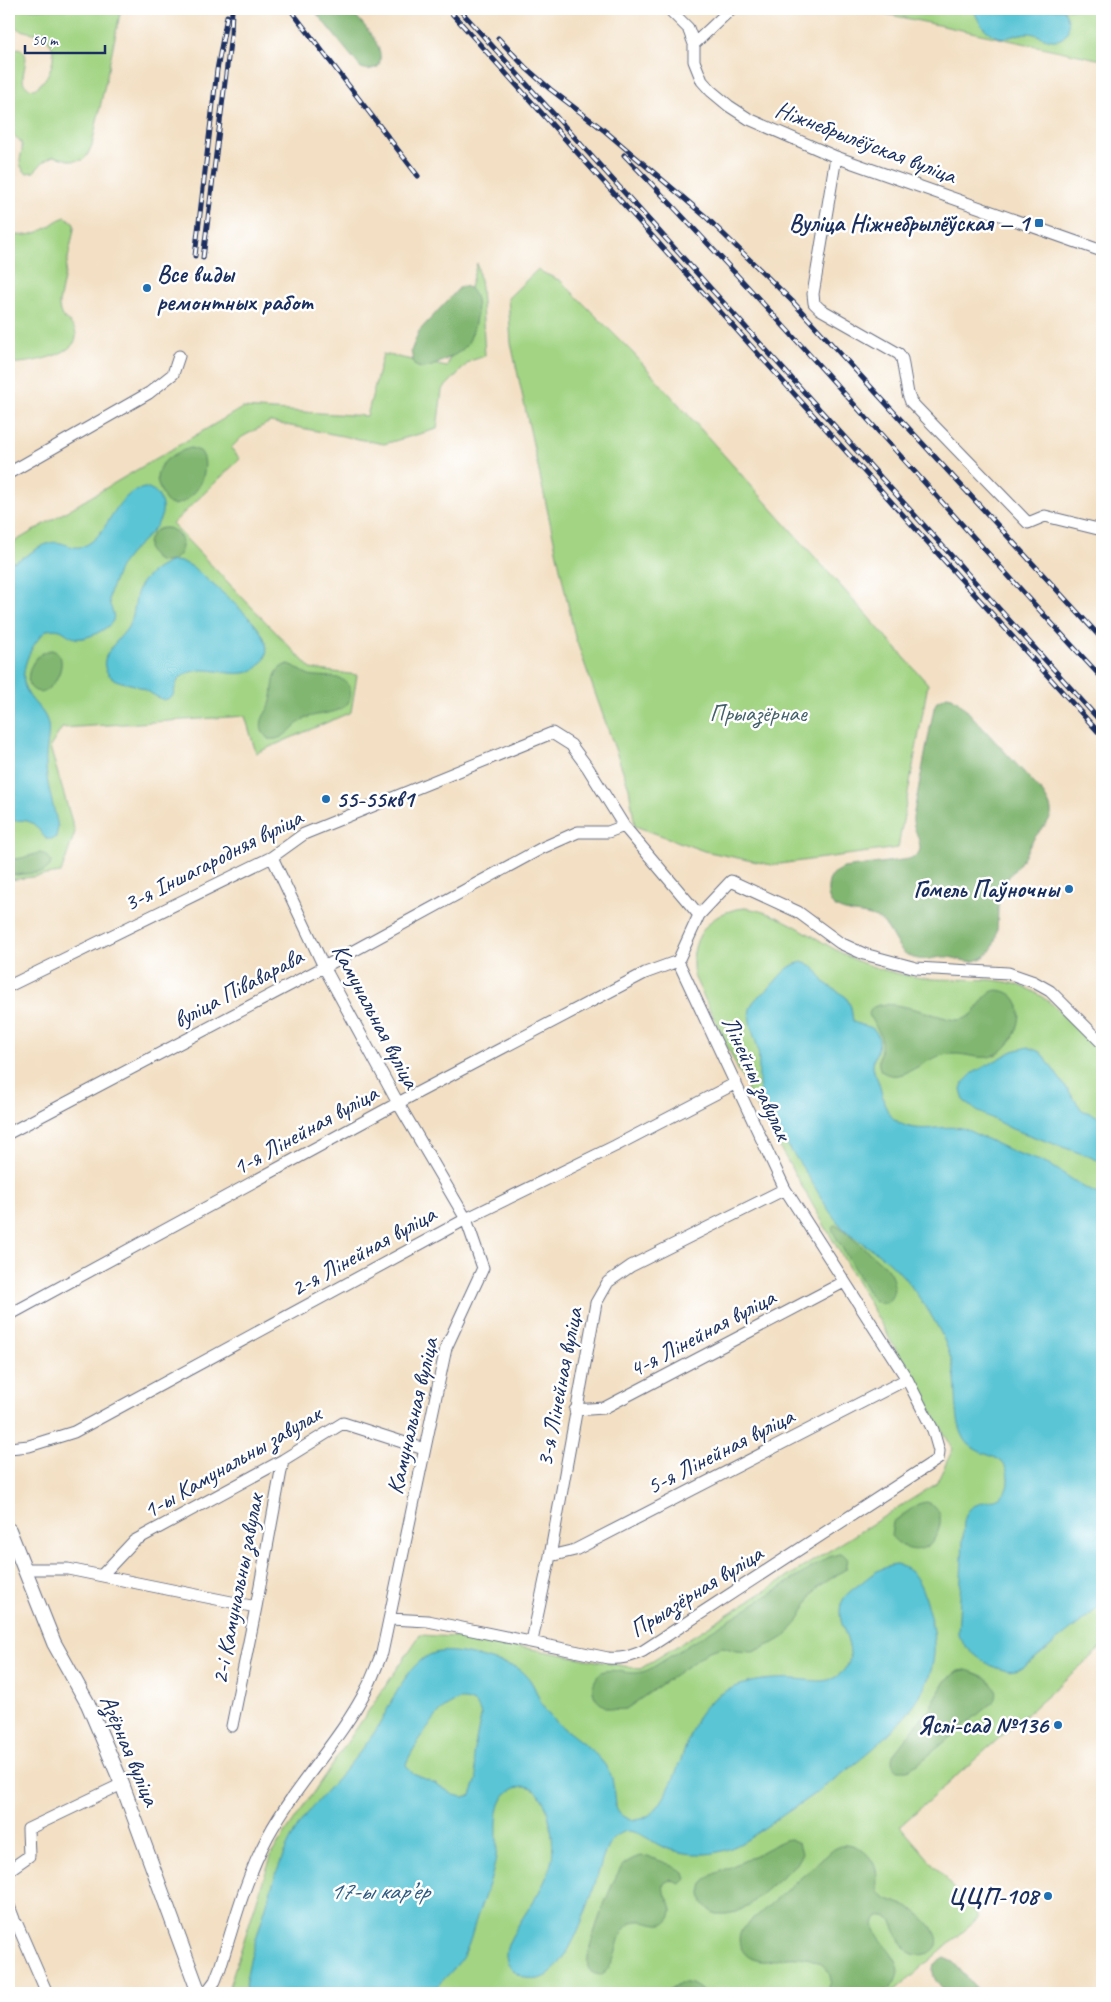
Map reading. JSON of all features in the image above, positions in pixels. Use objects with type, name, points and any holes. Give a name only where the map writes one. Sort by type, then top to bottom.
[{"type":"street","name":"Ніжнебрылёўская вуліца","points":[[669,9],[688,28],[694,44],[694,61],[702,80],[711,91],[749,118],[836,157],[1102,252]]},
{"type":"street","points":[[694,44],[731,9]]},
{"type":"street","points":[[836,157],[812,294],[814,302],[820,309],[899,354],[911,402],[1028,524],[1045,516],[1102,530]]},
{"type":"street","points":[[9,472],[150,393],[173,374],[179,356]]},
{"type":"street","name":"3-я Іншагародняя вуліца","points":[[9,986],[272,857],[304,834],[552,733],[571,745],[588,768],[624,826]]},
{"type":"street","points":[[624,826],[698,915]]},
{"type":"street","name":"вуліца Піваварава","points":[[9,1133],[324,967],[542,848],[578,832],[608,832],[624,826]]},
{"type":"street","name":"Камунальная вуліца","points":[[206,1993],[215,1981],[249,1875],[268,1836],[297,1789],[342,1727],[367,1688],[382,1653],[446,1348],[483,1268],[466,1219],[398,1103],[324,967],[272,857]]},
{"type":"street","points":[[678,961],[698,915],[731,881],[798,912],[840,943],[864,954],[916,968],[1008,974],[1034,982],[1050,991],[1102,1043]]},
{"type":"street","name":"Лінейны завулак","points":[[678,961],[785,1188],[907,1379],[933,1430],[940,1451],[938,1459]]},
{"type":"street","name":"1-я Лінейная вуліца","points":[[9,1315],[398,1103],[645,973],[678,961]]},
{"type":"street","name":"2-я Лінейная вуліца","points":[[9,1448],[29,1446],[74,1432],[466,1219],[615,1146],[736,1083]]},
{"type":"street","name":"3-я Лінейная вуліца","points":[[532,1641],[550,1556],[575,1410],[596,1303],[608,1282],[631,1266],[785,1188]]},
{"type":"street","name":"4-я Лінейная вуліца","points":[[575,1410],[604,1408],[844,1282]]},
{"type":"street","name":"5-я Лінейная вуліца","points":[[550,1556],[575,1550],[907,1379]]},
{"type":"street","name":"1-ы Камунальны завулак","points":[[102,1575],[134,1541],[283,1460],[343,1422],[424,1449]]},
{"type":"street","name":"Прыазёрная вуліца","points":[[390,1620],[428,1621],[608,1658],[632,1657],[938,1459]]},
{"type":"street","name":"2-і Камунальны завулак","points":[[232,1726],[283,1460]]},
{"type":"street","name":"Азёрная вуліца","points":[[9,1530],[54,1642],[88,1704],[122,1784],[199,1993]]},
{"type":"street","points":[[24,1569],[68,1569],[256,1607]]},
{"type":"street","points":[[9,1870],[29,1856],[28,1829],[122,1784]]},
{"type":"street","points":[[9,1906],[46,1993]]},
{"type":"green space","points":[[9,9],[121,9],[92,145],[83,160],[73,161],[53,156],[43,162],[34,172],[26,173],[22,167],[20,162],[21,143],[9,133],[9,57],[18,48],[24,51],[26,57],[23,82],[27,87],[34,89],[44,80],[48,73],[53,59],[53,52],[51,45],[42,35],[23,31],[13,25]]},
{"type":"green space","points":[[313,9],[350,9],[377,44],[380,52],[378,67],[368,70],[361,68]]},
{"type":"green space","points":[[863,9],[1102,9],[1102,60]]},
{"type":"green space","points":[[66,217],[74,223],[74,229],[59,309],[75,330],[75,342],[69,348],[49,357],[26,362],[9,363],[9,234],[34,234]]},
{"type":"green space","points":[[477,263],[481,287],[485,356],[470,361],[442,390],[437,429],[384,444],[270,422],[242,437],[231,448],[240,459],[172,524],[311,669],[357,675],[351,712],[256,753],[245,716],[62,728],[50,747],[75,832],[61,873],[9,880],[9,545],[242,408],[367,416],[383,354],[447,367]]},
{"type":"green space","name":"Прыазёрнае","points":[[537,270],[561,281],[633,353],[928,684],[898,848],[772,865],[704,851],[635,826],[629,788],[575,637],[511,343],[508,298]]},
{"type":"green space","points":[[461,286],[469,288],[474,294],[477,312],[473,332],[466,346],[453,356],[430,367],[420,368],[414,365],[411,351],[419,331]]},
{"type":"green space","points":[[191,448],[200,451],[204,458],[205,469],[202,480],[193,494],[183,502],[173,505],[168,503],[163,496],[157,481],[158,474],[164,462],[170,457]]},
{"type":"green space","points":[[165,528],[177,533],[182,545],[177,557],[165,562],[153,557],[148,545],[153,533]]},
{"type":"green space","points":[[51,650],[58,654],[61,661],[60,670],[51,686],[44,691],[36,691],[29,685],[30,668],[36,658]]},
{"type":"green space","points":[[289,664],[309,675],[344,680],[350,689],[350,698],[341,709],[304,719],[283,736],[268,739],[262,731],[262,721],[270,705],[276,674],[283,666]]},
{"type":"green space","points":[[947,696],[960,703],[1042,792],[1051,812],[1048,821],[1033,840],[1022,860],[1002,888],[997,930],[992,948],[987,955],[974,961],[948,957],[918,959],[910,956],[899,947],[882,922],[876,918],[837,908],[828,897],[828,887],[832,875],[843,868],[909,859],[917,855],[920,850],[913,817],[934,708],[937,701]]},
{"type":"green space","points":[[39,853],[47,856],[51,862],[50,866],[43,872],[16,875],[9,873],[9,860]]},
{"type":"green space","points":[[745,908],[778,917],[837,951],[868,965],[902,975],[935,979],[998,981],[1021,986],[1033,991],[1055,1006],[1102,1054],[1102,1647],[900,1826],[979,1917],[892,1993],[227,1993],[272,1853],[420,1635],[473,1638],[640,1669],[936,1484],[953,1449],[753,1101],[694,976],[694,951],[703,930],[711,921],[721,915],[732,910]]},
{"type":"green space","points":[[997,990],[1009,993],[1016,1000],[1020,1019],[1012,1039],[997,1054],[986,1057],[958,1054],[942,1055],[906,1073],[890,1075],[881,1071],[879,1067],[880,1035],[869,1014],[873,1007],[894,1005],[955,1020],[963,1019],[975,1011],[986,996]]},
{"type":"green space","points":[[834,1225],[839,1226],[887,1268],[894,1285],[891,1298],[887,1302],[876,1301],[870,1296],[833,1232],[832,1227]]},
{"type":"green space","points":[[926,1502],[936,1507],[940,1516],[939,1527],[935,1537],[927,1546],[917,1550],[905,1547],[891,1536],[893,1522],[918,1504]]},
{"type":"green space","points":[[842,1553],[848,1559],[846,1569],[818,1587],[797,1623],[784,1637],[774,1643],[753,1652],[736,1651],[723,1647],[709,1651],[626,1709],[609,1708],[597,1700],[593,1688],[595,1680],[601,1672],[613,1670],[636,1673],[650,1669],[829,1557]]},
{"type":"green space","points":[[966,1670],[983,1677],[992,1684],[996,1694],[994,1701],[918,1764],[907,1770],[898,1770],[892,1764],[893,1755],[930,1708],[945,1681],[958,1671]]},
{"type":"green space","points":[[790,1839],[799,1843],[802,1853],[796,1864],[749,1905],[737,1912],[716,1914],[703,1903],[701,1894],[703,1883],[712,1875],[784,1840]]},
{"type":"green space","points":[[846,1844],[865,1852],[872,1860],[876,1870],[878,1890],[882,1895],[919,1914],[936,1934],[938,1943],[934,1950],[917,1955],[910,1953],[901,1943],[889,1918],[878,1916],[874,1924],[877,1933],[896,1961],[899,1971],[896,1982],[884,1993],[825,1993],[830,1985],[830,1976],[827,1970],[818,1962],[806,1958],[793,1957],[767,1961],[755,1960],[745,1954],[740,1944],[740,1933],[743,1928],[834,1849]]},
{"type":"green space","points":[[640,1856],[657,1860],[684,1872],[686,1879],[681,1884],[670,1880],[664,1883],[664,1892],[672,1911],[667,1922],[658,1924],[639,1921],[627,1926],[620,1938],[611,1965],[600,1975],[595,1974],[588,1967],[588,1960],[594,1932],[606,1899],[623,1865]]},
{"type":"green space","points":[[944,1958],[953,1962],[981,1993],[946,1993],[933,1973],[934,1964]]},
{"type":"green space","points":[[680,1983],[694,1985],[704,1993],[665,1993]]},
{"type":"water","points":[[974,9],[1063,9],[1068,19],[1068,29],[1063,38],[1058,40],[1030,33],[1003,38],[997,37],[982,26]]},
{"type":"water","points":[[144,488],[153,490],[158,495],[162,506],[162,515],[153,530],[127,557],[118,572],[109,597],[114,617],[111,624],[96,634],[83,638],[75,638],[57,629],[47,630],[36,642],[27,659],[24,684],[27,692],[44,715],[48,724],[46,771],[58,827],[56,837],[48,839],[32,823],[21,820],[9,822],[9,563],[50,543],[56,542],[74,547],[85,546],[104,528],[119,504],[126,497]]},
{"type":"water","points":[[172,561],[183,562],[193,567],[242,610],[258,628],[267,650],[265,658],[254,670],[236,673],[197,670],[189,673],[179,679],[172,697],[164,700],[141,687],[120,682],[110,676],[105,666],[105,660],[111,648],[131,621],[141,584],[155,570]]},
{"type":"water","points":[[805,962],[814,967],[825,983],[846,997],[851,1007],[853,1021],[874,1029],[876,1032],[879,1041],[873,1061],[874,1070],[886,1109],[899,1123],[913,1128],[963,1128],[1014,1152],[1049,1164],[1085,1188],[1102,1196],[1102,1605],[1023,1668],[1006,1671],[991,1666],[965,1646],[958,1635],[964,1521],[967,1512],[972,1507],[997,1498],[1005,1492],[1008,1478],[1006,1469],[1003,1463],[997,1459],[976,1450],[964,1438],[961,1432],[951,1360],[936,1323],[925,1306],[908,1282],[892,1265],[844,1229],[833,1216],[775,1126],[761,1095],[758,1050],[749,1018],[751,1006],[783,972],[793,965]]},
{"type":"water","points":[[1028,1047],[1040,1052],[1082,1110],[1102,1118],[1102,1162],[1012,1129],[977,1111],[964,1101],[961,1089],[963,1083],[973,1073],[1013,1051]]},
{"type":"water","name":"17-ы кар’ер","points":[[897,1565],[904,1568],[915,1576],[922,1588],[933,1631],[934,1654],[927,1682],[911,1709],[888,1735],[861,1759],[801,1803],[732,1848],[705,1854],[689,1853],[663,1847],[632,1832],[620,1833],[606,1850],[582,1921],[565,1956],[554,1970],[542,1978],[529,1979],[519,1975],[509,1966],[506,1957],[509,1942],[547,1876],[553,1850],[551,1825],[543,1801],[537,1792],[529,1787],[519,1787],[506,1794],[500,1805],[497,1819],[495,1864],[466,1950],[460,1961],[430,1993],[245,1993],[247,1974],[254,1946],[274,1880],[296,1830],[368,1742],[400,1686],[416,1665],[425,1657],[444,1652],[465,1653],[516,1667],[523,1672],[550,1716],[598,1756],[604,1764],[612,1779],[615,1803],[620,1813],[625,1817],[640,1819],[652,1812],[663,1799],[673,1780],[694,1724],[700,1713],[719,1695],[743,1684],[769,1679],[827,1680],[839,1675],[844,1670],[849,1662],[850,1653],[840,1616],[840,1607],[844,1598],[874,1573],[882,1568]],"holes":[[[459,1700],[474,1703],[481,1716],[473,1755],[477,1779],[471,1795],[464,1797],[454,1795],[435,1783],[413,1774],[406,1765],[416,1746],[437,1715],[443,1709]]]},
{"type":"railway","points":[[203,258],[231,34],[232,9]]},
{"type":"railway","points":[[290,9],[418,176]]},
{"type":"railway","points":[[448,9],[1102,736]]},
{"type":"railway","points":[[459,9],[1102,723]]},
{"type":"railway","points":[[195,256],[217,70],[227,16]]},
{"type":"railway","points":[[498,38],[526,68],[550,89],[605,131],[706,217],[792,301],[1102,639]]},
{"type":"railway","points":[[624,155],[745,284],[1102,678]]},
{"type":"place","name":"Вуліца Ніжнебрылёўская — 1","points":[[1039,223]]},
{"type":"place","name":"Все виды ремонтных работ","points":[[147,288]]},
{"type":"place","name":"55-55кв1","points":[[326,799]]},
{"type":"place","name":"Гомель Паўночны","points":[[1069,889]]},
{"type":"place","name":"Яслі-сад №136","points":[[1058,1725]]},
{"type":"place","name":"ЦЦП-108","points":[[1048,1896]]}]
